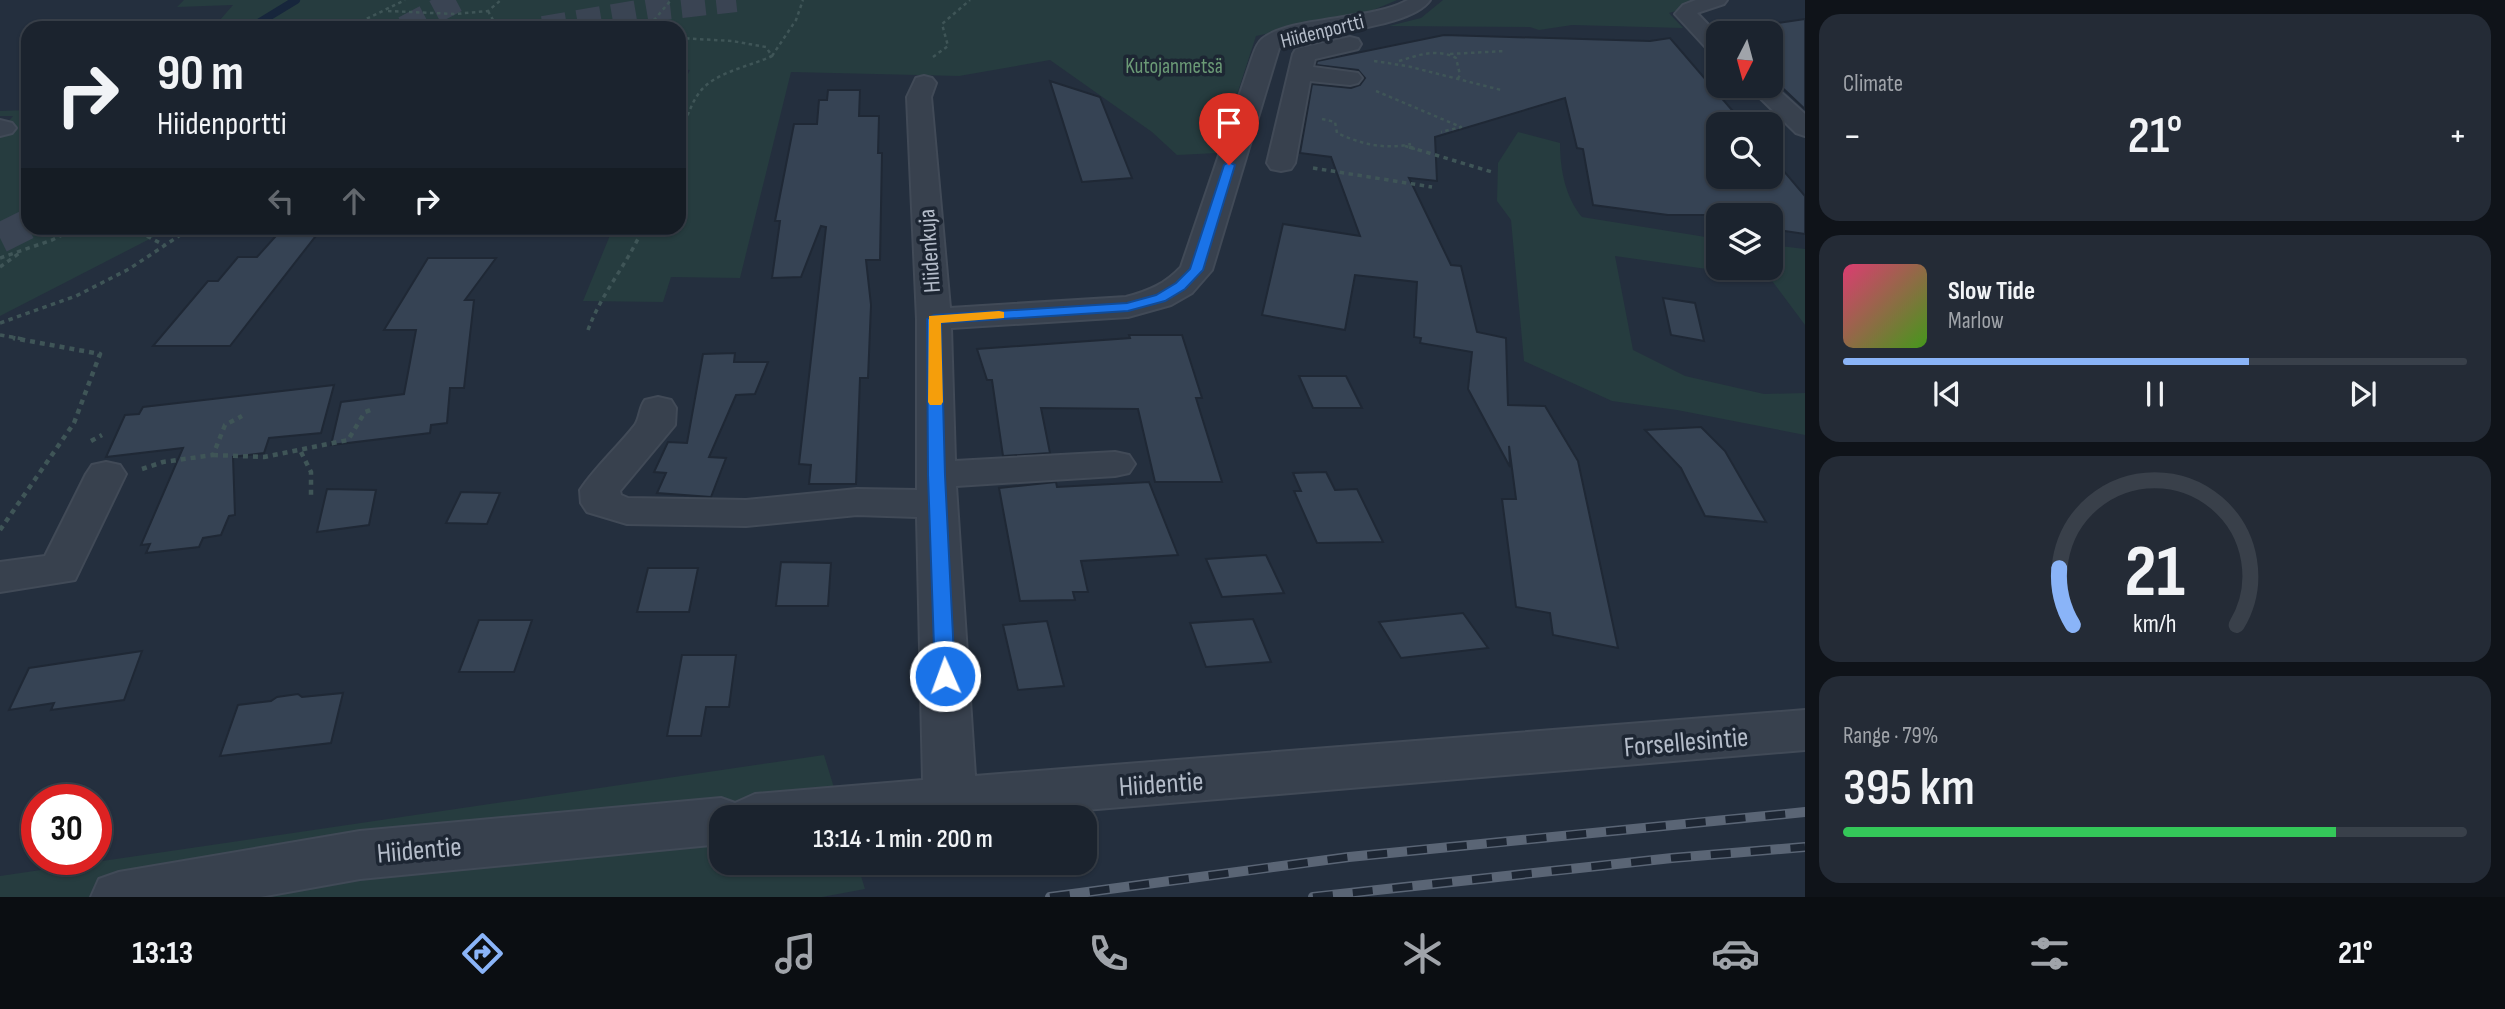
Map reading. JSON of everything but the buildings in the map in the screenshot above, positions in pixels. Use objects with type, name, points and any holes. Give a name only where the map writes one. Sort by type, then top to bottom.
[{"type":"street","name":"Hiidenportti","points":[[934,319],[1128,307],[1160,298],[1181,286],[1196,270],[1270,44],[1289,35],[1393,14],[1414,6],[1419,0]]},
{"type":"street","points":[[1706,35],[1686,14],[1689,9],[1717,0]]},
{"type":"street","points":[[1281,163],[1304,54],[1404,35]]},
{"type":"street","points":[[1300,73],[1350,78]]},
{"type":"street","name":"Hiidenkuja","points":[[924,83],[919,97],[934,319],[937,490],[950,799]]},
{"type":"street","points":[[1773,98],[1805,128]]},
{"type":"street","points":[[1246,113],[1289,117]]},
{"type":"street","points":[[658,408],[656,425],[600,490],[601,503],[627,511],[746,513],[857,502],[1115,464]]},
{"type":"street","points":[[0,577],[60,569],[98,452]]},
{"type":"street","name":"Forsellesintie","points":[[1566,752],[1805,730]]},
{"type":"street","name":"Hiidentie","points":[[885,805],[1566,752]]},
{"type":"street","name":"Hiidentie","points":[[120,897],[360,855],[709,822]]},
{"type":"path","points":[[364,21],[405,0]]},
{"type":"path","points":[[388,10],[455,14],[488,11],[501,0]]},
{"type":"path","points":[[652,21],[671,0]]},
{"type":"path","points":[[686,123],[701,90],[720,77],[751,67],[772,56],[796,20],[803,0]]},
{"type":"path","points":[[924,83],[923,64],[948,46],[942,24],[970,0]]},
{"type":"path","points":[[488,11],[494,21]]},
{"type":"path","points":[[686,38],[732,41],[766,47],[772,56]]},
{"type":"path","points":[[1395,62],[1429,52],[1450,54],[1505,51]]},
{"type":"path","points":[[1450,54],[1456,58],[1460,75],[1457,80]]},
{"type":"path","points":[[1441,132],[1461,127],[1407,106],[1350,78],[1348,73],[1352,65],[1364,60],[1395,62],[1421,67],[1480,88],[1501,90]]},
{"type":"path","points":[[1289,117],[1329,120],[1335,122],[1337,133],[1362,142],[1405,146],[1492,172]]},
{"type":"path","points":[[1405,146],[1411,144]]},
{"type":"path","points":[[1281,163],[1432,187]]},
{"type":"path","points":[[0,258],[62,235]]},
{"type":"path","points":[[145,235],[164,245]]},
{"type":"path","points":[[0,323],[76,296],[128,269],[180,235]]},
{"type":"path","points":[[588,330],[599,301],[631,256],[640,235]]},
{"type":"path","points":[[0,267],[24,249]]},
{"type":"path","points":[[0,335],[100,354],[74,423],[0,530]]},
{"type":"path","points":[[98,452],[138,471],[163,462],[213,455],[238,460],[301,452],[348,440],[353,436],[359,419],[365,412],[373,409]]},
{"type":"path","points":[[213,455],[225,425],[242,415]]},
{"type":"path","points":[[301,452],[314,478],[311,495]]},
{"type":"green space","name":"Kutojanmetsä","points":[[184,0],[1397,0],[1371,11],[1256,36],[1218,153],[1177,155],[1152,132],[1050,60],[959,76],[791,72],[740,278],[671,277],[663,302],[583,301],[610,235],[686,235],[686,78],[690,70],[686,70],[686,21],[219,21],[233,5],[177,7]]},
{"type":"green space","points":[[1443,0],[1714,0],[1669,13],[1683,28],[1572,25],[1539,30],[1530,27],[1389,26],[1421,18]]},
{"type":"green space","points":[[21,110],[21,235],[157,235],[0,316],[0,132],[13,116],[0,116],[0,111]]},
{"type":"green space","points":[[1518,132],[1560,143],[1565,182],[1571,201],[1582,217],[1706,237],[1706,269],[1615,256],[1633,350],[1685,376],[1764,394],[1805,393],[1805,435],[1677,410],[1612,401],[1524,361],[1511,220],[1497,201],[1498,163]]},
{"type":"green space","points":[[1783,246],[1805,249],[1805,325],[1771,280],[1783,280]]},
{"type":"green space","points":[[824,755],[839,805],[709,805],[709,875],[861,875],[865,889],[822,897],[0,897],[0,876],[21,873],[112,875],[112,860]]},
{"type":"waterway","points":[[262,21],[296,0]]},
{"type":"tunnel","points":[[417,21],[457,0]]},
{"type":"tunnel","points":[[584,21],[655,9],[736,0]]},
{"type":"tunnel","points":[[0,238],[21,228]]},
{"type":"railway","points":[[1050,897],[1349,857],[1805,812]]},
{"type":"railway","points":[[1313,897],[1672,858],[1805,847]]},
{"type":"slow traffic","points":[[935,402],[934,319],[999,315]]},
{"type":"route","points":[[945,676],[936,475],[934,319],[1128,307],[1160,298],[1181,286],[1196,270],[1229,165]]}]
